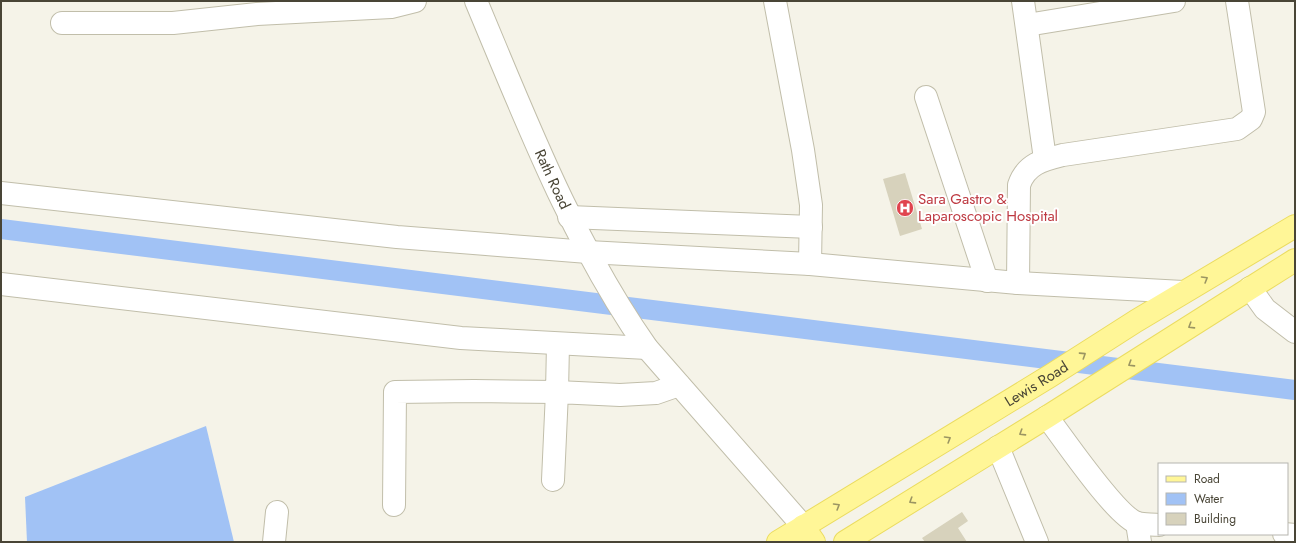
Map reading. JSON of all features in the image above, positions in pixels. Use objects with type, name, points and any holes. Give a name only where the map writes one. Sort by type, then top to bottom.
[{"type":"main road","name":"Lewis Road","points":[[778,542],[808,534],[1136,321],[1295,226]]},
{"type":"main road","points":[[845,542],[1047,417],[1295,260]]},
{"type":"street","points":[[62,23],[173,23],[257,14],[391,7],[415,1]]},
{"type":"street","name":"Rath Road","points":[[476,1],[550,178],[588,252],[630,325],[647,348],[808,534]]},
{"type":"street","points":[[775,1],[803,150],[811,206],[810,264]]},
{"type":"street","points":[[1023,1],[1045,159]]},
{"type":"street","points":[[1027,25],[1174,1]]},
{"type":"street","points":[[1018,283],[1018,185],[1022,174],[1045,159],[1237,129],[1251,119],[1254,112],[1237,1]]},
{"type":"street","points":[[926,97],[987,281]]},
{"type":"street","points":[[1,193],[397,237],[588,252],[810,264],[987,281],[1183,292]]},
{"type":"street","points":[[569,217],[811,227]]},
{"type":"street","points":[[1,284],[461,338],[647,348]]},
{"type":"street","points":[[1250,288],[1265,309],[1295,332]]},
{"type":"street","points":[[553,480],[558,344]]},
{"type":"street","points":[[394,505],[395,392],[557,392],[620,395],[656,393],[679,385]]},
{"type":"street","points":[[1047,417],[1108,497],[1139,533],[1158,525]]},
{"type":"street","points":[[998,447],[1037,542]]},
{"type":"street","points":[[274,542],[277,512]]},
{"type":"water","points":[[206,426],[234,542],[27,542],[25,497]]},
{"type":"building","points":[[905,173],[922,229],[900,236],[883,179]]},
{"type":"building","points":[[962,512],[968,521],[958,528],[967,542],[925,542],[922,538]]},
{"type":"waterway","points":[[1,229],[1295,390]]},
{"type":"place","name":"Sara Gastro & Laparoscopic Hospital","points":[[905,208]]}]
